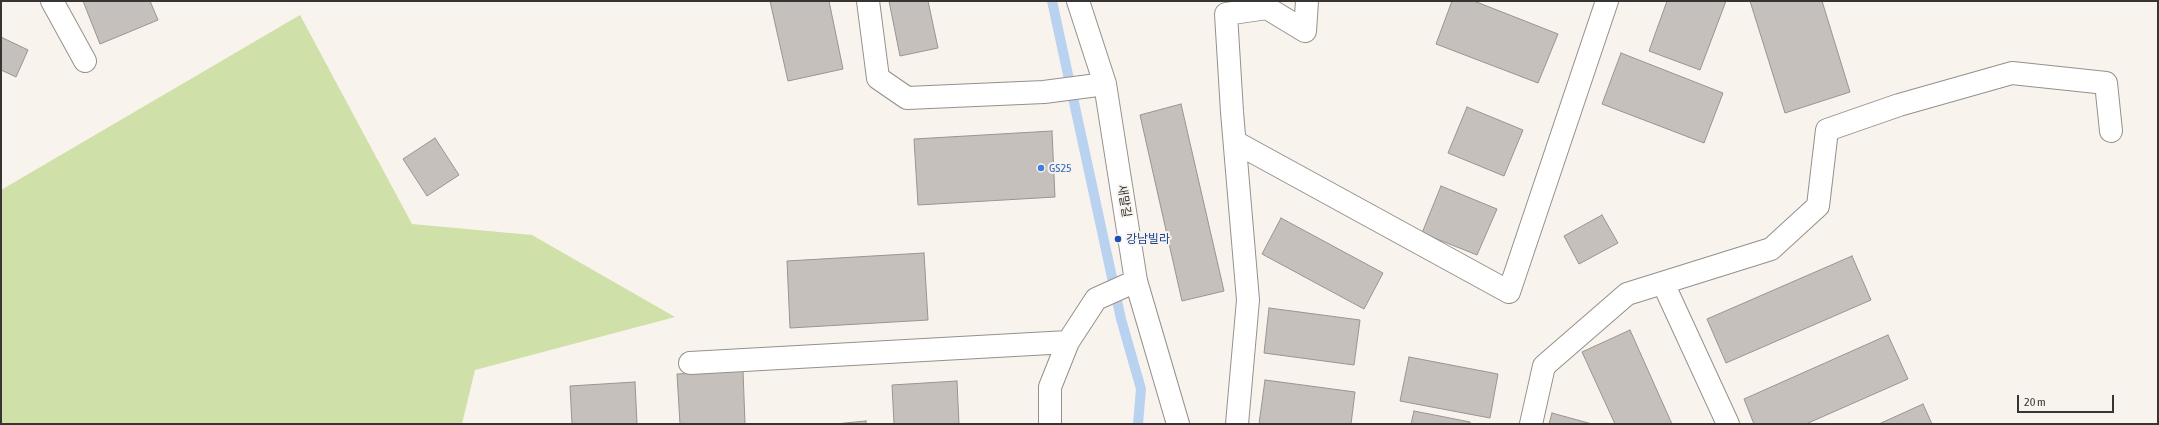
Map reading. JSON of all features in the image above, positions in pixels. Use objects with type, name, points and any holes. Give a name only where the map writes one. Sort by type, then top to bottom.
[{"type":"street","points":[[52,1],[85,61]]},
{"type":"street","points":[[868,1],[878,78],[907,98],[1044,92],[1105,84]]},
{"type":"street","name":"새말길","points":[[1078,1],[1105,84],[1135,282],[1178,424]]},
{"type":"street","points":[[1237,424],[1248,300],[1226,14],[1267,8],[1305,30],[1307,1]]},
{"type":"street","points":[[1235,142],[1509,292],[1607,1]]},
{"type":"street","points":[[1531,424],[1544,366],[1627,294],[1770,249],[1818,206],[1827,130],[1899,105],[2012,73],[2106,83],[2111,131]]},
{"type":"street","points":[[1050,424],[1050,387],[1068,342],[1096,299],[1135,282]]},
{"type":"street","points":[[1663,283],[1728,424]]},
{"type":"street","points":[[690,363],[1068,342]]},
{"type":"green space","points":[[300,15],[412,224],[532,235],[675,317],[475,370],[462,424],[1,424],[1,190]]},
{"type":"building","points":[[83,1],[150,1],[158,20],[100,44]]},
{"type":"building","points":[[770,1],[829,1],[843,69],[788,81]]},
{"type":"building","points":[[889,1],[928,1],[938,48],[900,56]]},
{"type":"building","points":[[1452,1],[1474,1],[1558,34],[1538,83],[1436,44]]},
{"type":"building","points":[[1667,1],[1726,1],[1700,70],[1649,51]]},
{"type":"building","points":[[1750,1],[1822,1],[1850,92],[1785,113]]},
{"type":"building","points":[[1,37],[28,50],[16,77],[1,70]]},
{"type":"building","points":[[1621,53],[1723,93],[1704,143],[1602,104]]},
{"type":"building","points":[[1181,104],[1224,291],[1182,301],[1140,115]]},
{"type":"building","points":[[1467,107],[1523,130],[1504,176],[1448,153]]},
{"type":"building","points":[[1052,131],[1055,197],[918,205],[914,139]]},
{"type":"building","points":[[435,138],[459,175],[427,196],[403,159]]},
{"type":"building","points":[[1441,186],[1497,209],[1477,255],[1422,233]]},
{"type":"building","points":[[1602,215],[1618,243],[1579,264],[1564,236]]},
{"type":"building","points":[[1281,218],[1383,273],[1364,309],[1262,254]]},
{"type":"building","points":[[924,253],[928,320],[790,328],[787,261]]},
{"type":"building","points":[[1852,256],[1871,300],[1726,363],[1707,319]]},
{"type":"building","points":[[1269,308],[1360,320],[1354,365],[1264,353]]},
{"type":"building","points":[[1630,330],[1672,424],[1615,424],[1582,352]]},
{"type":"building","points":[[1888,335],[1908,379],[1806,424],[1754,424],[1744,399]]},
{"type":"building","points":[[1409,357],[1498,374],[1490,418],[1400,401]]},
{"type":"building","points":[[743,371],[745,424],[680,424],[677,374]]},
{"type":"building","points":[[1265,380],[1355,392],[1351,424],[1259,424]]},
{"type":"building","points":[[957,381],[959,424],[894,424],[892,385]]},
{"type":"building","points":[[635,382],[637,424],[572,424],[570,386]]},
{"type":"building","points":[[1923,404],[1932,424],[1879,424]]},
{"type":"building","points":[[1414,411],[1470,422],[1470,424],[1411,424]]},
{"type":"building","points":[[1552,413],[1592,424],[1549,424]]},
{"type":"building","points":[[866,421],[866,424],[835,424]]},
{"type":"waterway","points":[[1052,1],[1121,319],[1141,389],[1138,424]]},
{"type":"place","name":"GS25","points":[[1041,168]]},
{"type":"place","name":"강남빌라","points":[[1118,239]]}]
